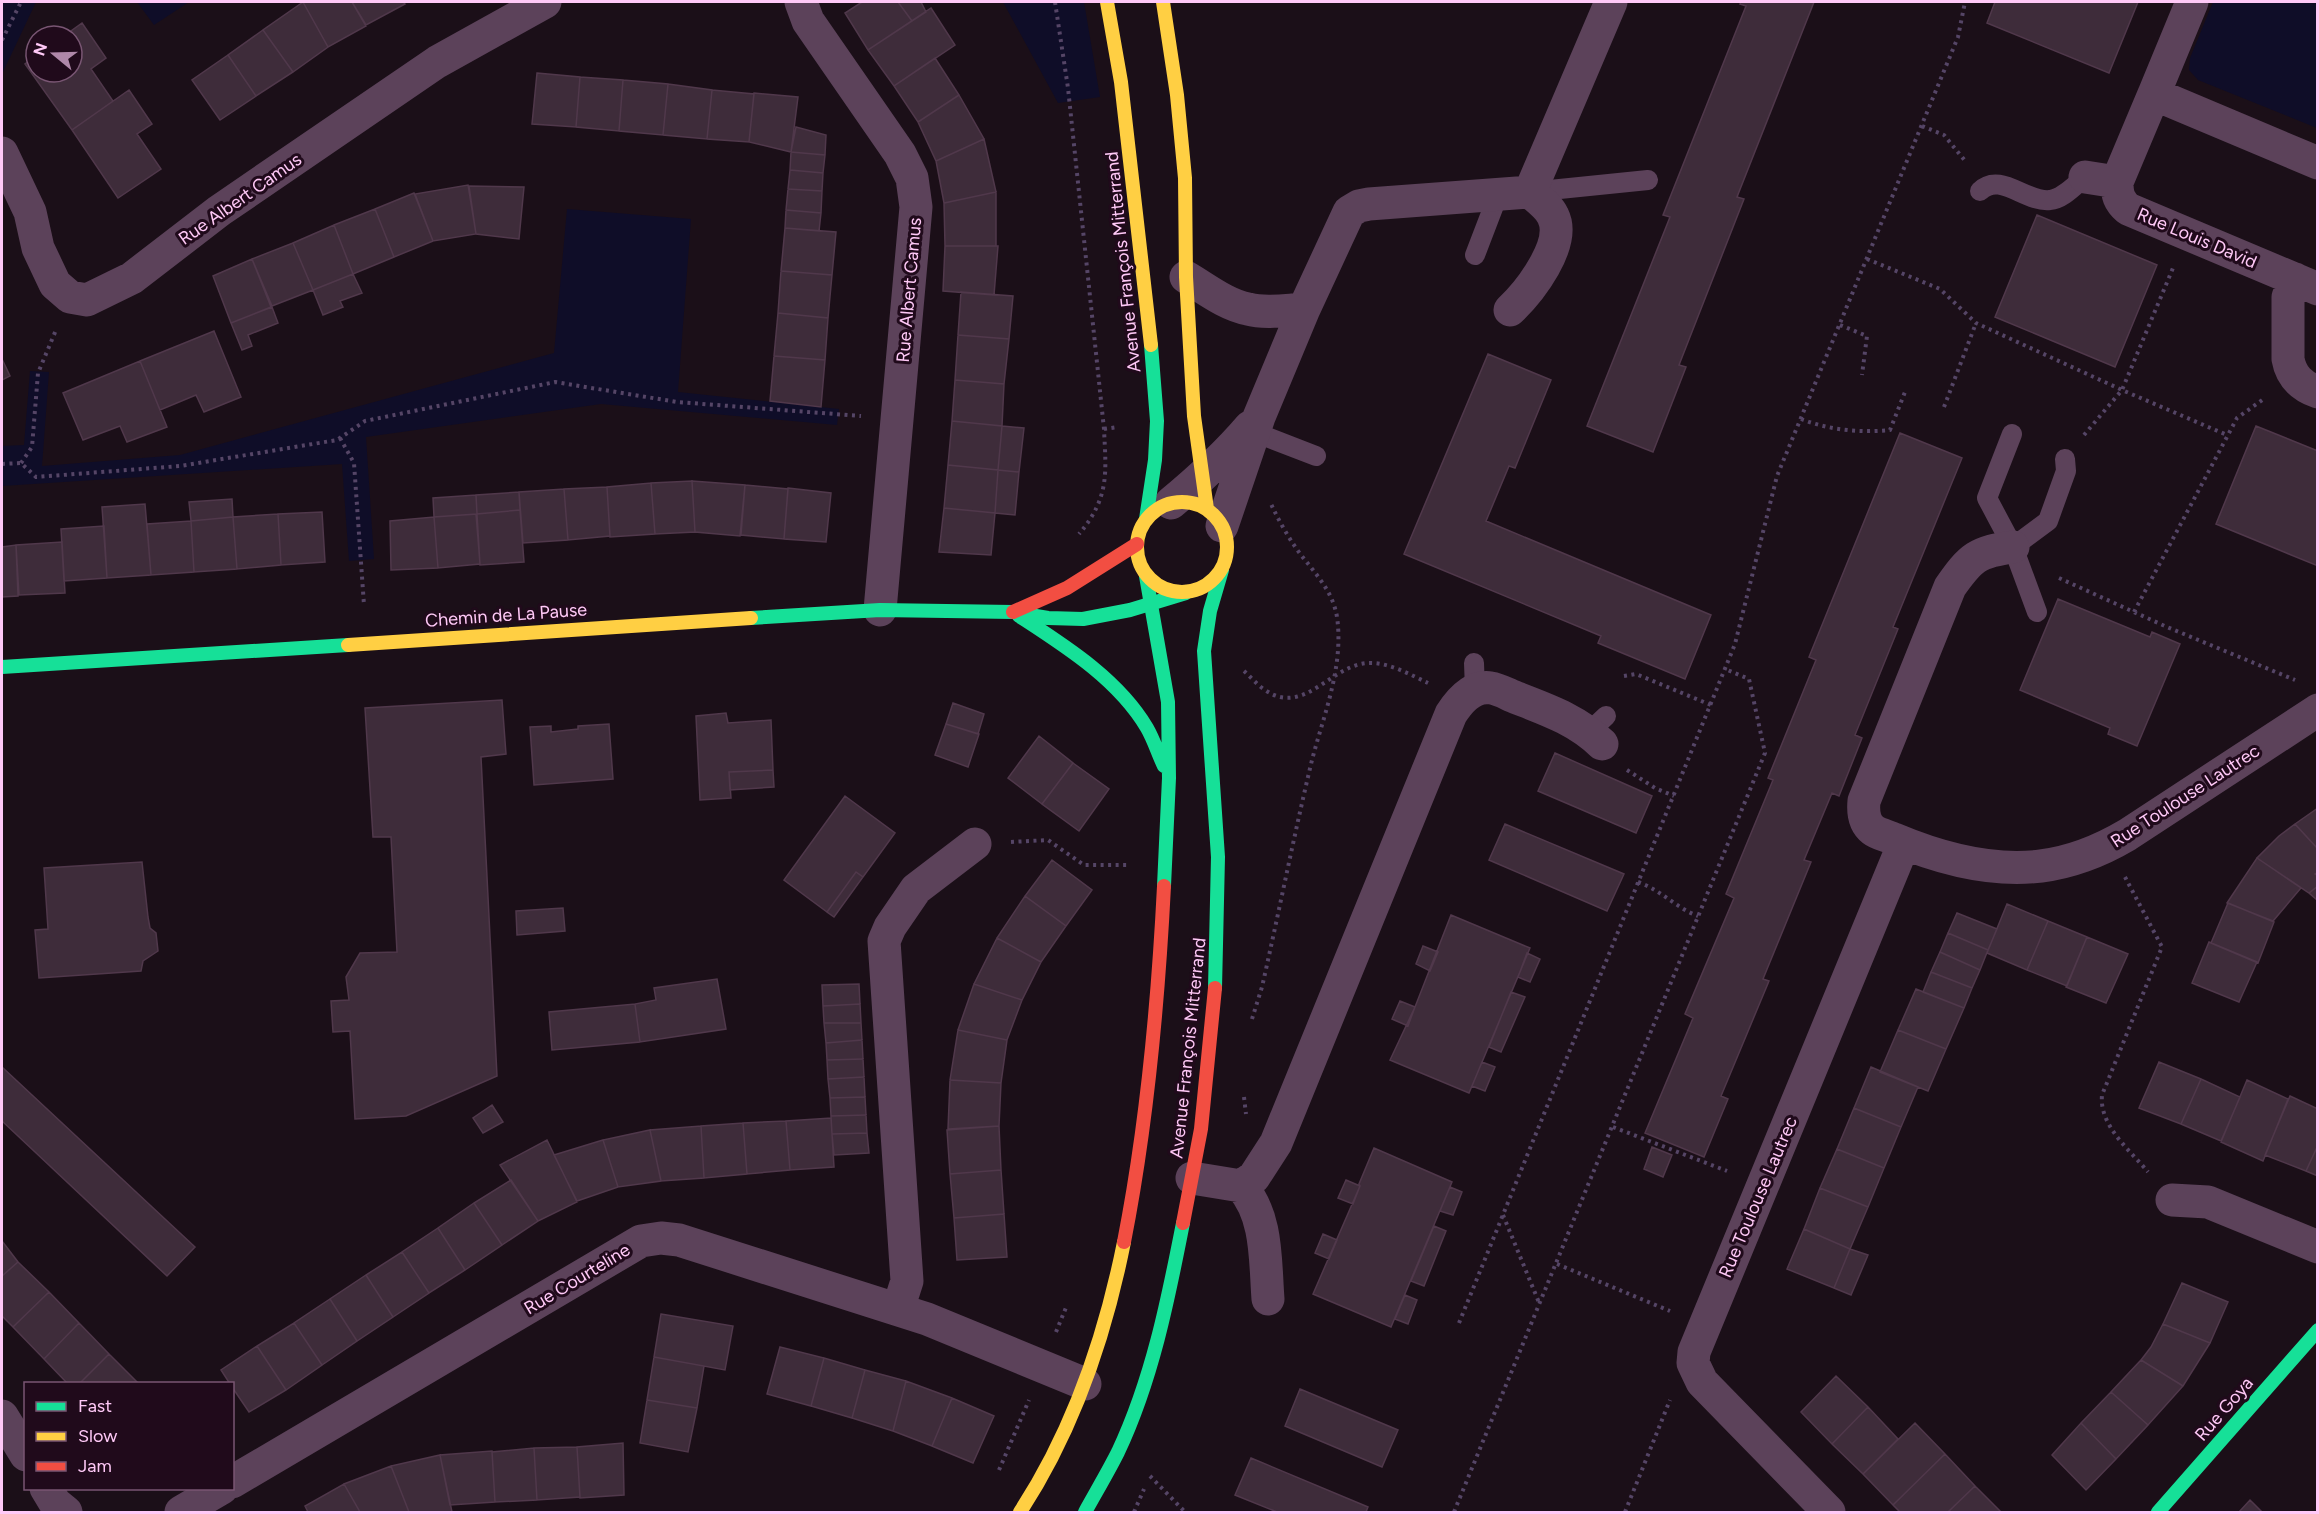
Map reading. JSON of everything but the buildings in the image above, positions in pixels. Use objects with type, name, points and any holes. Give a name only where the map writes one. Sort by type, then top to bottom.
[{"type":"street","name":"Rue Albert Camus","points":[[70,297],[87,300],[132,278],[219,211],[437,62],[544,2]]},
{"type":"street","name":"Rue Albert Camus","points":[[801,2],[808,21],[900,154],[912,178],[916,207],[880,610]]},
{"type":"street","name":"Avenue François Mitterrand","points":[[1107,2],[1121,82],[1146,287],[1157,421],[1155,460],[1159,511]]},
{"type":"street","points":[[1163,2],[1177,95],[1185,178],[1186,277],[1194,416],[1203,477],[1215,518],[1228,540],[1227,555],[1222,570],[1201,590],[1186,593],[1171,592],[1157,586],[1146,576],[1140,566],[1137,544],[1140,531],[1159,511],[1203,477],[1257,424]]},
{"type":"street","points":[[1530,192],[1611,2]]},
{"type":"street","points":[[2085,177],[2117,182],[2192,2]]},
{"type":"street","points":[[2154,94],[2318,163]]},
{"type":"street","points":[[2,153],[30,212],[38,248],[50,275],[55,284],[70,297]]},
{"type":"street","name":"Rue Louis David","points":[[2117,182],[2117,195],[2128,209],[2306,284]]},
{"type":"street","points":[[1215,518],[1257,424],[1304,309],[1349,212],[1359,206],[1370,204],[1530,192],[1552,213],[1557,229],[1555,241],[1539,276],[1526,295],[1510,310]]},
{"type":"street","points":[[1186,277],[1228,302],[1247,309],[1266,312],[1304,309]]},
{"type":"street","name":"Rue Louis David","points":[[2306,284],[2288,297],[2288,359],[2306,384]]},
{"type":"street","points":[[1159,511],[1184,502],[1196,504],[1215,518]]},
{"type":"street","name":"Chemin de La Pause","points":[[1013,612],[1066,588],[1137,544]]},
{"type":"street","name":"Rue Toulouse Lautrec","points":[[2013,547],[1986,551],[1967,564],[1950,587],[1864,801],[1863,813],[1873,830],[1904,843],[1961,860],[2018,868],[2067,861],[2108,846],[2311,697]]},
{"type":"street","name":"Avenue François Mitterrand","points":[[1085,1512],[1122,1442],[1155,1350],[1201,1129],[1212,1028],[1218,917],[1218,857],[1204,651],[1210,611],[1222,570]]},
{"type":"street","name":"Avenue François Mitterrand","points":[[1020,1512],[1041,1480],[1056,1451],[1085,1384],[1115,1287],[1135,1185],[1159,977],[1169,778],[1168,702],[1146,576]]},
{"type":"street","name":"Chemin de La Pause","points":[[2,667],[880,610],[1013,612],[1048,618],[1083,619],[1151,604],[1186,593]]},
{"type":"street","points":[[1013,612],[1064,645],[1133,707],[1147,729],[1169,778]]},
{"type":"street","points":[[1241,1186],[1254,1177],[1276,1143],[1451,714],[1470,684],[1491,687],[1599,731]]},
{"type":"street","name":"Rue Toulouse Lautrec","points":[[1696,1373],[1693,1363],[1694,1352],[1904,843]]},
{"type":"street","points":[[898,1309],[907,1281],[884,941],[890,927],[916,889],[975,844]]},
{"type":"street","points":[[1192,1178],[1241,1186],[1252,1198],[1261,1227],[1268,1299]]},
{"type":"street","points":[[2172,1200],[2208,1202],[2318,1247]]},
{"type":"street","name":"Rue Courteline","points":[[234,1481],[641,1241],[661,1238],[679,1240],[927,1318],[1085,1384]]},
{"type":"street","name":"Rue Goya","points":[[2158,1512],[2318,1330]]},
{"type":"street","points":[[1696,1373],[1702,1382],[1829,1512]]},
{"type":"street","points":[[2,1416],[24,1452]]},
{"type":"street","points":[[47,1490],[55,1503],[66,1512]]},
{"type":"street","points":[[181,1512],[219,1490]]},
{"type":"lane","points":[[1983,189],[2000,184],[2043,200],[2052,200],[2061,196],[2085,177]]},
{"type":"lane","points":[[1530,192],[1648,180]]},
{"type":"lane","points":[[1475,255],[1498,195]]},
{"type":"lane","points":[[1257,424],[1316,456]]},
{"type":"lane","points":[[2012,434],[1987,498],[2013,547],[2037,612]]},
{"type":"lane","points":[[2013,547],[2048,521],[2066,471],[2065,459]]},
{"type":"path","points":[[2,40],[21,2]]},
{"type":"path","points":[[1055,2],[1068,88],[1104,429],[1106,479],[1100,500],[1088,523],[1077,536]]},
{"type":"path","points":[[1459,1323],[1735,644],[1777,476],[1958,37],[1965,2]]},
{"type":"path","points":[[1922,126],[1944,135],[1983,189]]},
{"type":"path","points":[[2093,424],[2122,390],[2187,234]]},
{"type":"path","points":[[1867,259],[1940,289],[1976,323],[2227,435]]},
{"type":"path","points":[[21,463],[32,447],[39,373],[70,297]]},
{"type":"path","points":[[1944,407],[1976,323]]},
{"type":"path","points":[[1840,325],[1867,336],[1862,375]]},
{"type":"path","points":[[2,464],[21,463],[36,477],[169,467],[340,438],[365,421],[555,382],[677,402],[898,419]]},
{"type":"path","points":[[2134,612],[2237,418],[2306,384]]},
{"type":"path","points":[[1801,419],[1818,426],[1869,432],[1890,430],[1905,392]]},
{"type":"path","points":[[340,438],[354,463],[366,642]]},
{"type":"path","points":[[1250,1028],[1262,987],[1312,761],[1335,675],[1338,647],[1337,616],[1329,593],[1290,538],[1269,500]]},
{"type":"path","points":[[2013,547],[2061,579],[2311,697]]},
{"type":"path","points":[[1242,669],[1265,690],[1279,696],[1297,698],[1354,666],[1371,663],[1470,684]]},
{"type":"path","points":[[1454,1512],[1765,753],[1749,679],[1725,669]]},
{"type":"path","points":[[1624,676],[1636,674],[1711,705]]},
{"type":"path","points":[[1599,731],[1621,766],[1655,788],[1674,796]]},
{"type":"path","points":[[975,844],[1048,840],[1084,865],[1164,865]]},
{"type":"path","points":[[2108,846],[2162,947],[2102,1095],[2101,1104],[2112,1129],[2172,1200]]},
{"type":"path","points":[[1638,882],[1654,888],[1686,912],[1698,916]]},
{"type":"path","points":[[1243,1086],[1246,1119]]},
{"type":"path","points":[[1613,1127],[1763,1185]]},
{"type":"path","points":[[1503,1214],[1540,1305]]},
{"type":"path","points":[[1557,1264],[1705,1325]]},
{"type":"path","points":[[999,1471],[1068,1302]]},
{"type":"path","points":[[1625,1512],[1676,1384],[1696,1373]]},
{"type":"path","points":[[1150,1476],[1185,1512]]},
{"type":"shaded area","points":[[2,2],[36,2],[3,72]]},
{"type":"shaded area","points":[[137,2],[189,2],[154,25]]},
{"type":"shaded area","points":[[1003,2],[1084,2],[1100,97],[1058,103]]},
{"type":"shaded area","points":[[2213,2],[2317,2],[2317,128],[2198,80],[2189,70],[2190,58]]},
{"type":"shaded area","points":[[567,209],[691,219],[678,392],[839,409],[837,425],[601,404],[366,437],[374,559],[349,561],[342,464],[2,486],[2,446],[24,445],[30,371],[49,372],[42,466],[180,455],[554,353]]},
{"type":"traffic: fast","points":[[1146,519],[1155,460],[1157,421],[1151,345]]},
{"type":"traffic: fast","points":[[1215,988],[1218,857],[1204,651],[1210,611],[1222,570]]},
{"type":"traffic: fast","points":[[1146,576],[1168,702],[1169,778],[1164,886]]},
{"type":"traffic: fast","points":[[751,618],[880,610],[1013,612],[1048,618],[1083,619],[1130,610],[1186,593]]},
{"type":"traffic: fast","points":[[1019,616],[1089,665],[1121,694],[1147,728],[1164,766]]},
{"type":"traffic: fast","points":[[2,667],[348,645]]},
{"type":"traffic: fast","points":[[1085,1512],[1118,1452],[1150,1368],[1183,1223]]},
{"type":"traffic: fast","points":[[2158,1512],[2318,1330]]},
{"type":"traffic: slow","points":[[1107,2],[1121,82],[1151,345]]},
{"type":"traffic: slow","points":[[1163,2],[1177,95],[1185,178],[1186,277],[1194,416],[1207,509]]},
{"type":"traffic: slow","points":[[1182,502],[1199,505],[1214,515],[1224,530],[1227,547],[1224,564],[1214,579],[1199,589],[1182,592],[1165,589],[1150,579],[1140,564],[1137,547],[1140,530],[1150,515],[1165,505],[1182,502]]},
{"type":"traffic: slow","points":[[348,645],[751,618]]},
{"type":"traffic: slow","points":[[1020,1512],[1056,1449],[1085,1382],[1107,1313],[1124,1242]]},
{"type":"traffic: jam","points":[[1013,612],[1067,588],[1137,544]]},
{"type":"traffic: jam","points":[[1124,1242],[1139,1154],[1150,1065],[1164,886]]},
{"type":"traffic: jam","points":[[1183,1223],[1201,1129],[1215,988]]}]
